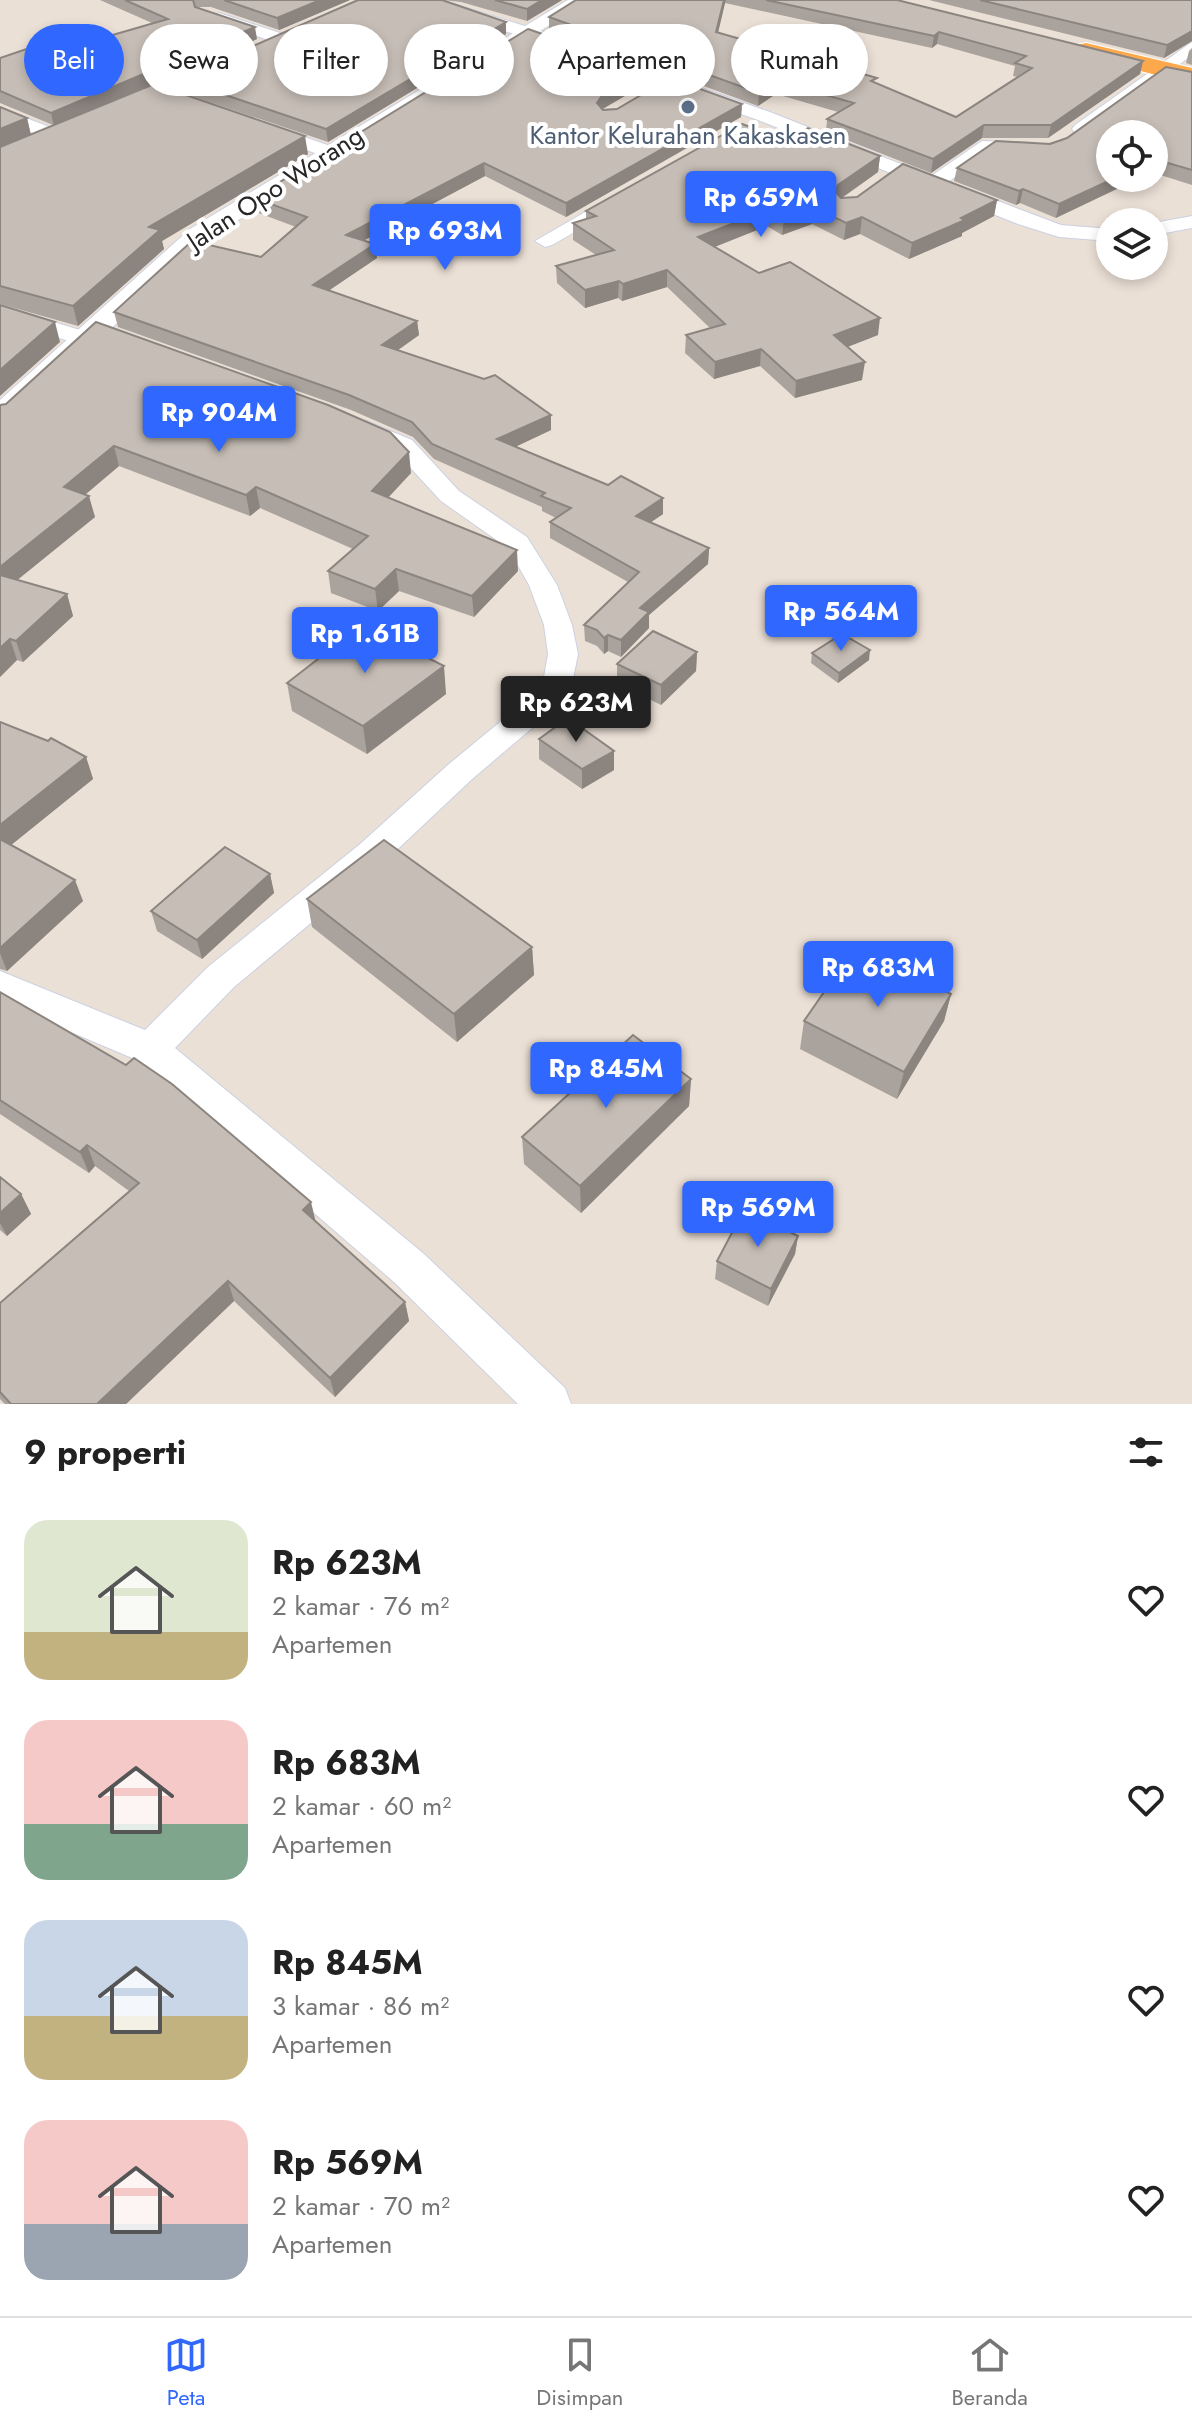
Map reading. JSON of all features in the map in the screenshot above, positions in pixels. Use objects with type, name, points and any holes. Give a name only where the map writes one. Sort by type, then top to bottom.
[{"type":"highway","points":[[1060,44],[1192,76]]},
{"type":"street","points":[[425,0],[530,32]]},
{"type":"street","name":"Jalan Opo Worang","points":[[0,416],[98,334],[199,234],[581,0]]},
{"type":"street","points":[[204,13],[242,24]]},
{"type":"street","points":[[258,29],[284,36],[258,47]]},
{"type":"street","points":[[934,183],[989,145],[1055,144],[1192,47]]},
{"type":"street","points":[[112,110],[146,96]]},
{"type":"street","points":[[167,96],[184,102]]},
{"type":"street","points":[[707,96],[1059,231],[1096,234]]},
{"type":"street","points":[[0,113],[60,132],[27,147]]},
{"type":"street","points":[[737,132],[764,116]]},
{"type":"street","points":[[242,122],[329,152]]},
{"type":"street","points":[[879,184],[899,169]]},
{"type":"street","points":[[545,241],[641,186]]},
{"type":"street","points":[[1168,226],[1192,222]]},
{"type":"street","points":[[0,313],[98,334]]},
{"type":"street","points":[[150,1049],[221,977],[371,854],[534,710],[558,679],[563,654],[558,625],[543,585],[518,543],[450,496],[403,445],[341,418]]},
{"type":"street","points":[[0,986],[150,1049],[409,1268],[549,1404]]},
{"type":"building","points":[[125,0],[193,0],[195,7],[246,24],[151,24],[168,19]]},
{"type":"building","points":[[224,0],[320,0],[277,18]]},
{"type":"building","points":[[358,0],[442,0],[506,22],[404,24],[404,83],[388,92],[388,24],[303,24]]},
{"type":"building","points":[[495,0],[542,0],[527,9]]},
{"type":"building","points":[[576,0],[724,0],[716,32],[731,36],[731,83],[715,77],[715,24],[568,24],[549,17]]},
{"type":"building","points":[[766,0],[897,0],[1143,61],[1051,125],[984,125],[933,159],[827,119],[854,103],[830,96],[868,96],[868,75],[877,78],[871,81],[956,117],[1032,68],[1015,63],[1026,56],[939,32],[934,36]]},
{"type":"building","points":[[980,0],[1192,0],[1192,31],[1167,45]]},
{"type":"building","points":[[140,27],[140,75],[124,82],[124,32]]},
{"type":"building","points":[[530,30],[530,96],[603,96],[597,103],[603,110],[617,109],[639,96],[715,94],[742,104],[566,203],[484,163],[346,235],[375,244],[313,285],[417,321],[382,345],[484,379],[495,375],[551,415],[497,439],[608,485],[621,476],[663,498],[636,516],[709,548],[640,608],[649,612],[621,640],[608,635],[604,638],[597,630],[584,625],[639,572],[550,522],[571,508],[541,496],[545,493],[432,444],[412,422],[349,395],[114,312],[192,241],[261,257],[307,217],[254,198],[419,96],[514,96],[514,38]]},
{"type":"building","points":[[274,37],[274,96],[382,96],[326,129],[228,96],[258,96],[258,44]]},
{"type":"building","points":[[24,50],[24,96],[91,96],[51,113],[0,91],[0,58]]},
{"type":"building","points":[[1166,67],[1192,72],[1192,170],[1168,163],[1168,120],[1096,120],[1096,187],[1059,204],[957,168],[996,141],[1050,144],[1067,138]]},
{"type":"building","points":[[140,90],[140,96],[189,96],[305,136],[149,227],[160,230],[73,306],[0,286],[0,147]]},
{"type":"building","points":[[0,107],[27,118],[0,129]]},
{"type":"building","points":[[742,124],[787,140],[808,128],[880,156],[838,185],[835,191],[841,198],[857,197],[903,164],[997,200],[961,218],[965,220],[912,243],[862,217],[846,223],[814,207],[784,218],[768,210],[698,237],[759,273],[790,262],[880,318],[834,335],[865,362],[796,381],[761,349],[715,362],[686,335],[725,324],[667,270],[623,284],[619,281],[585,290],[556,266],[614,250],[573,223],[596,216],[586,211]]},
{"type":"building","points":[[0,305],[55,322],[0,370]]},
{"type":"building","points":[[96,322],[328,405],[390,432],[409,452],[372,491],[517,550],[472,596],[396,569],[375,589],[328,571],[368,536],[256,487],[246,495],[114,446],[64,487],[89,496],[0,567],[0,405],[6,404]]},
{"type":"building","points":[[0,575],[67,594],[16,641],[10,639],[0,648]]},
{"type":"building","points":[[362,625],[444,666],[363,726],[287,683]]},
{"type":"building","points":[[653,631],[697,652],[661,685],[617,664]]},
{"type":"building","points":[[842,634],[870,650],[839,673],[812,653]]},
{"type":"building","points":[[568,718],[614,751],[582,769],[539,739]]},
{"type":"building","points":[[0,722],[48,741],[51,738],[86,757],[0,825]]},
{"type":"building","points":[[0,839],[75,880],[0,948]]},
{"type":"building","points":[[384,840],[532,947],[454,1014],[307,899]]},
{"type":"building","points":[[225,847],[270,874],[197,940],[151,911]]},
{"type":"building","points":[[855,947],[951,994],[904,1072],[804,1021]]},
{"type":"building","points":[[0,992],[126,1065],[134,1058],[172,1084],[311,1202],[303,1210],[405,1302],[330,1378],[228,1281],[97,1404],[11,1404],[0,1392],[0,1303],[139,1183],[87,1145],[80,1152],[0,1100]]},
{"type":"building","points":[[633,1035],[691,1079],[580,1186],[522,1137]]},
{"type":"building","points":[[0,1177],[21,1194],[0,1213]]},
{"type":"building","points":[[744,1210],[798,1236],[771,1289],[717,1261]]},
{"type":"place","name":"Kantor Kelurahan Kakaskasen","points":[[688,107]]}]
